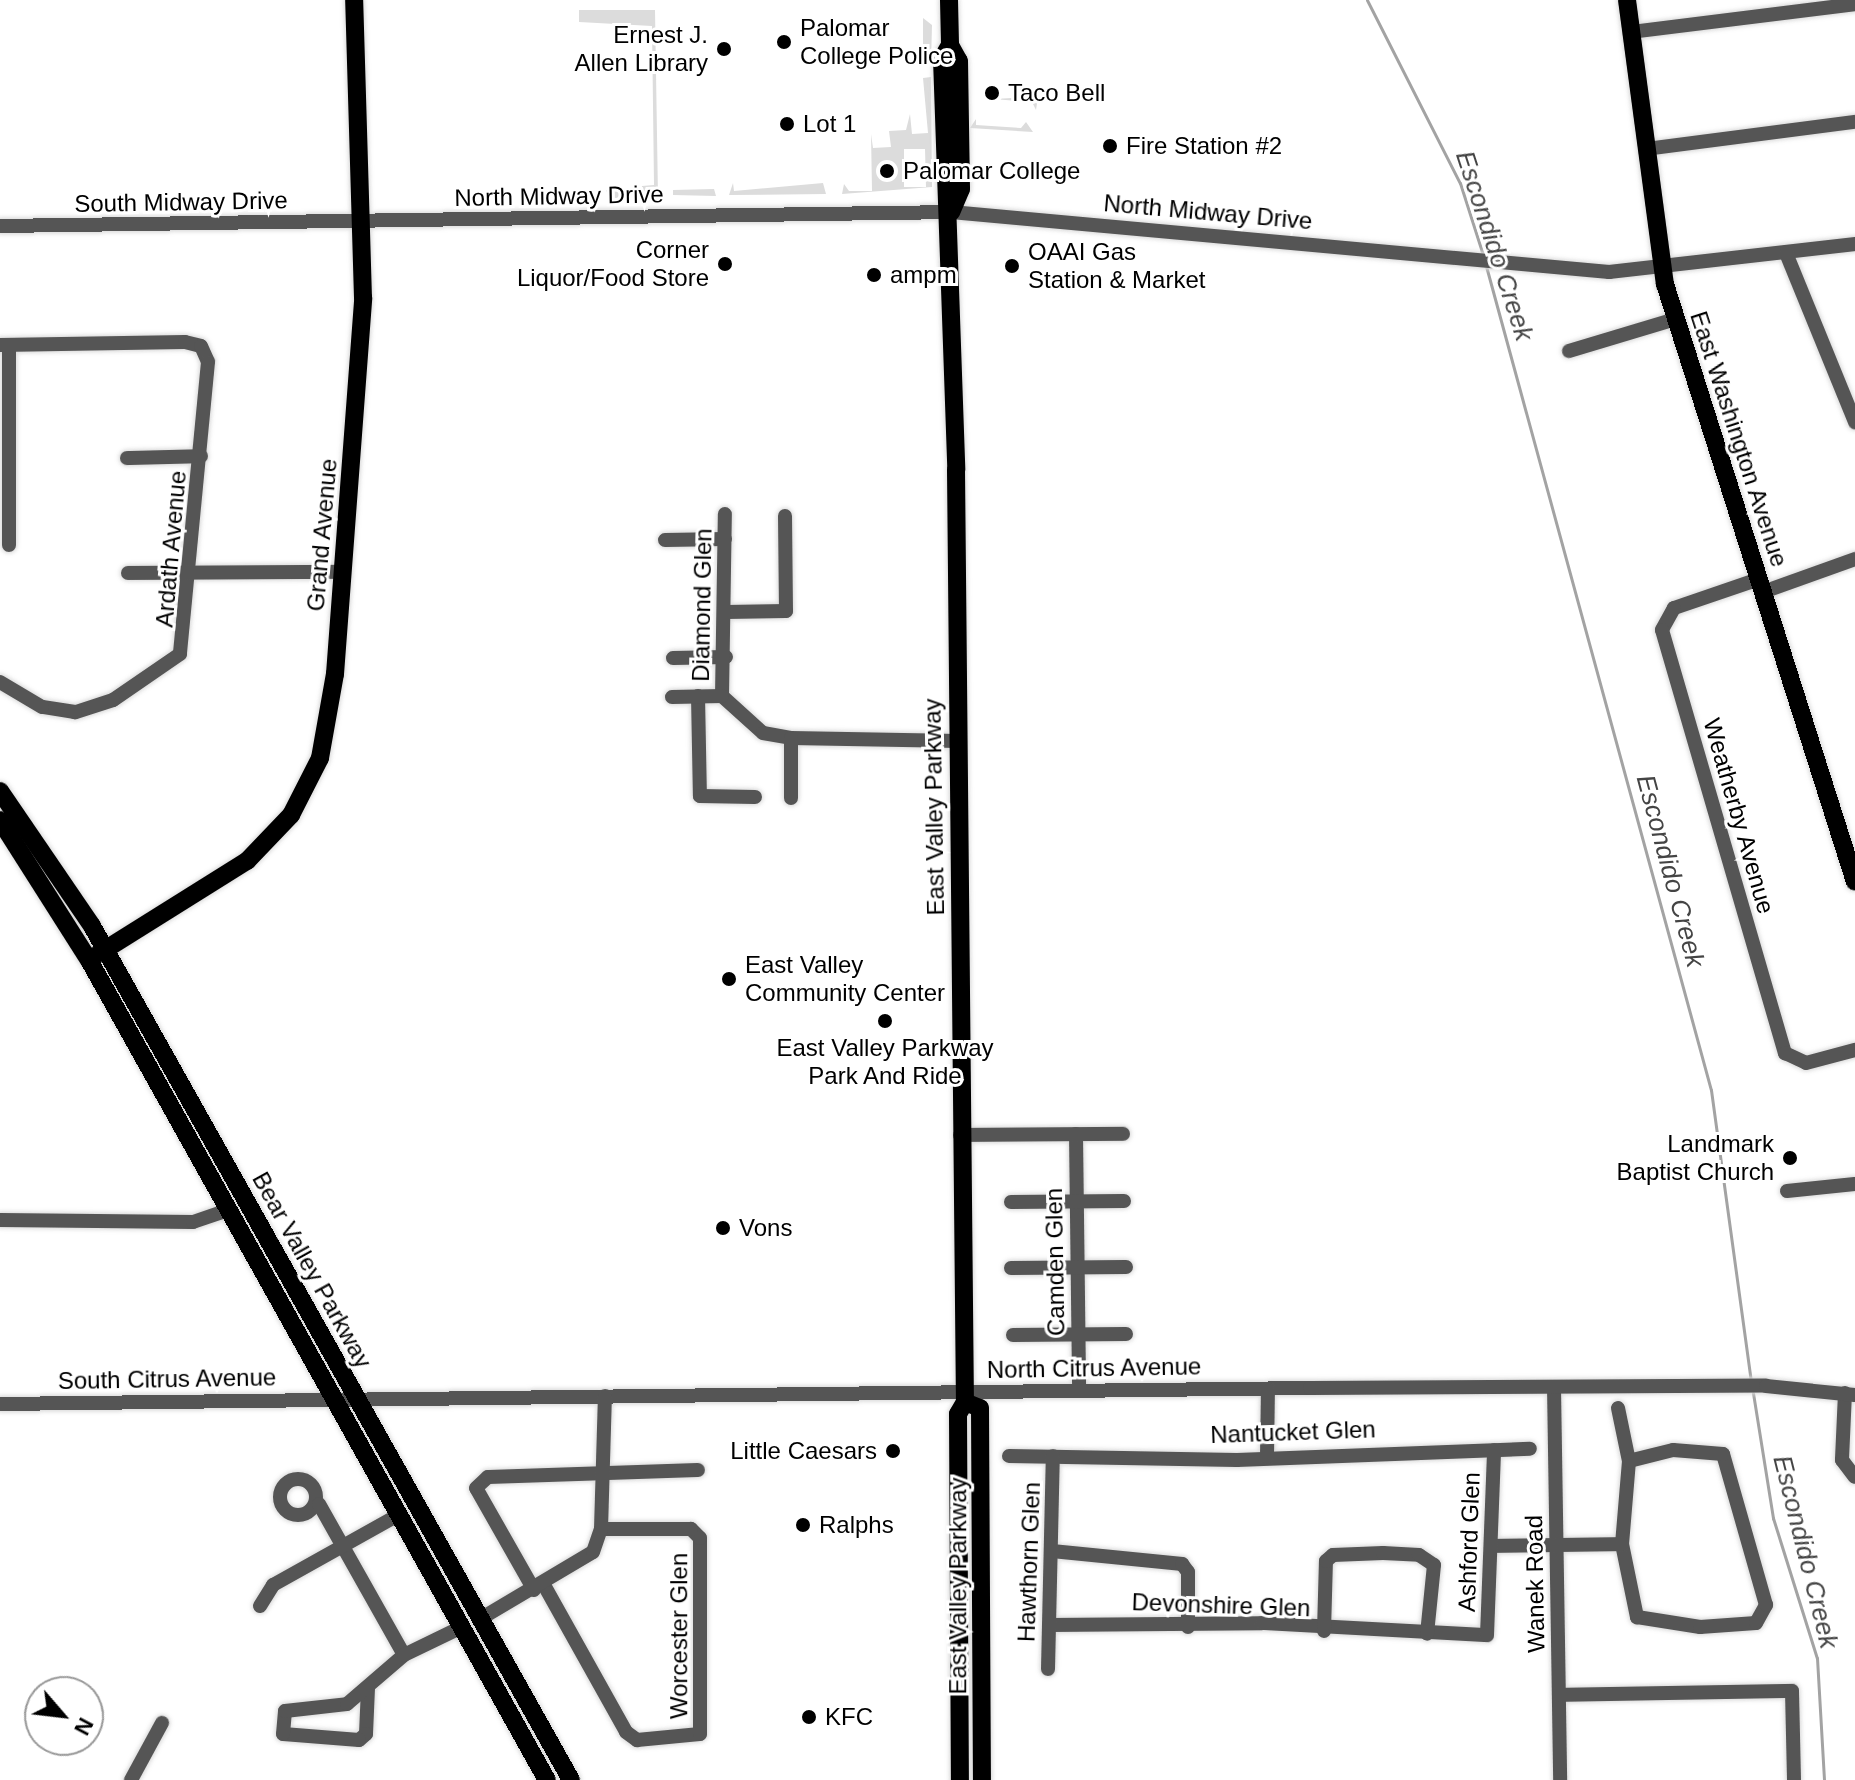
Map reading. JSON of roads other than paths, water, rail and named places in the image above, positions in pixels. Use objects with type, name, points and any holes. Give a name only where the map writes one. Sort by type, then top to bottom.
[{"type":"main road","name":"Grand Avenue","points":[[89,960],[247,861],[305,794],[332,705],[359,392],[362,222],[354,0]]},
{"type":"main road","name":"East Valley Parkway","points":[[949,0],[950,45],[959,61],[961,189],[951,212],[964,1397],[958,1414],[960,1780]]},
{"type":"main road","name":"East Washington Avenue","points":[[1627,0],[1662,270],[1855,882]]},
{"type":"main road","name":"Bear Valley Parkway","points":[[0,791],[105,949],[571,1780]]},
{"type":"main road","name":"Bear Valley Parkway","points":[[0,820],[89,960],[547,1780]]},
{"type":"main road","name":"East Valley Parkway","points":[[964,1397],[980,1408],[982,1780]]},
{"type":"main road","points":[[958,1618],[971,1622],[982,1678]]},
{"type":"street","points":[[1631,32],[1855,4]]},
{"type":"street","points":[[1646,149],[1855,122]]},
{"type":"street","name":"North Midway Drive","points":[[362,222],[951,212],[1467,254],[1580,272],[1662,270],[1855,244]]},
{"type":"street","name":"South Midway Drive","points":[[0,226],[362,222]]},
{"type":"street","points":[[1786,253],[1855,422]]},
{"type":"street","points":[[1569,351],[1676,319]]},
{"type":"street","name":"Ardath Avenue","points":[[0,682],[30,701],[90,709],[164,670],[185,640],[208,362],[201,346],[185,342],[4,345]]},
{"type":"street","points":[[4,345],[9,545]]},
{"type":"street","points":[[127,458],[201,456]]},
{"type":"street","name":"Diamond Glen","points":[[722,696],[726,657],[725,514]]},
{"type":"street","points":[[726,612],[786,611],[785,516]]},
{"type":"street","points":[[665,540],[725,539]]},
{"type":"street","name":"Weatherby Avenue","points":[[1855,559],[1674,608],[1662,630],[1785,1053],[1806,1063],[1855,1050]]},
{"type":"street","points":[[128,573],[343,572]]},
{"type":"street","points":[[673,658],[726,657]]},
{"type":"street","points":[[698,696],[700,796],[755,797]]},
{"type":"street","points":[[672,697],[722,696],[763,733],[791,738],[959,741]]},
{"type":"street","points":[[791,738],[791,798]]},
{"type":"street","name":"Camden Glen","points":[[1076,1134],[1079,1389]]},
{"type":"street","points":[[960,1135],[1123,1134]]},
{"type":"street","points":[[1787,1191],[1855,1184]]},
{"type":"street","points":[[1011,1202],[1124,1201]]},
{"type":"street","points":[[0,1220],[193,1222],[227,1210]]},
{"type":"street","points":[[1011,1268],[1126,1267]]},
{"type":"street","points":[[1013,1335],[1126,1334]]},
{"type":"street","name":"North Citrus Avenue","points":[[334,1398],[964,1397],[1079,1389],[1737,1386],[1850,1394]]},
{"type":"street","name":"Wanek Road","points":[[1554,1387],[1560,1780]]},
{"type":"street","points":[[1267,1457],[1268,1389]]},
{"type":"street","points":[[1850,1394],[1842,1460],[1855,1477]]},
{"type":"street","points":[[480,1619],[582,1564],[601,1529],[605,1396]]},
{"type":"street","name":"South Citrus Avenue","points":[[0,1404],[334,1398]]},
{"type":"street","points":[[1618,1408],[1629,1461],[1622,1544],[1637,1617],[1700,1627],[1746,1626],[1761,1618],[1766,1605],[1723,1454],[1673,1450],[1629,1461]]},
{"type":"street","name":"Nantucket Glen","points":[[1009,1456],[1267,1457],[1530,1449]]},
{"type":"street","name":"Ashford Glen","points":[[1487,1635],[1494,1546],[1494,1450]]},
{"type":"street","name":"Hawthorn Glen","points":[[1048,1669],[1053,1456]]},
{"type":"street","points":[[539,1588],[476,1488],[499,1472],[698,1470]]},
{"type":"street","points":[[319,1504],[404,1655]]},
{"type":"street","points":[[260,1606],[273,1585],[398,1515]]},
{"type":"street","name":"Worcester Glen","points":[[539,1588],[626,1732],[637,1740],[700,1734],[700,1538],[691,1529],[601,1529]]},
{"type":"street","points":[[1494,1546],[1622,1544]]},
{"type":"street","points":[[1052,1551],[1182,1564],[1188,1572],[1188,1627]]},
{"type":"street","points":[[1324,1631],[1326,1561],[1333,1555],[1383,1553],[1419,1555],[1434,1565],[1427,1634]]},
{"type":"street","name":"Devonshire Glen","points":[[1049,1625],[1188,1627],[1262,1623],[1324,1631],[1487,1635]]},
{"type":"street","points":[[368,1688],[366,1734],[359,1740],[283,1734],[285,1711],[347,1704],[404,1655],[462,1627]]},
{"type":"street","points":[[1559,1695],[1792,1691],[1794,1780]]},
{"type":"street","points":[[131,1780],[162,1723]]},
{"type":"waterway","name":"Escondido Creek","points":[[1367,0],[1460,183],[1483,255]]},
{"type":"waterway","name":"Escondido Creek","points":[[1486,266],[1711,1090],[1751,1381]]},
{"type":"waterway","name":"Escondido Creek","points":[[1753,1393],[1773,1518],[1817,1658],[1824,1780]]},
{"type":"place","name":"Palomar College Police","points":[[784,42]]},
{"type":"place","name":"Ernest J. Allen Library","points":[[724,49]]},
{"type":"place","name":"Taco Bell","points":[[992,93]]},
{"type":"place","name":"Lot 1","points":[[787,124]]},
{"type":"place","name":"Fire Station #2","points":[[1110,146]]},
{"type":"place","name":"Palomar College","points":[[887,171]]},
{"type":"place","name":"Corner Liquor/Food Store","points":[[725,264]]},
{"type":"place","name":"OAAI Gas Station & Market","points":[[1012,266]]},
{"type":"place","name":"ampm","points":[[874,275]]},
{"type":"place","name":"East Valley Community Center","points":[[729,979]]},
{"type":"place","name":"East Valley Parkway Park And Ride","points":[[885,1021]]},
{"type":"place","name":"Landmark Baptist Church","points":[[1790,1158]]},
{"type":"place","name":"Vons","points":[[723,1228]]},
{"type":"place","name":"Little Caesars","points":[[893,1451]]},
{"type":"place","name":"Ralphs","points":[[803,1525]]},
{"type":"place","name":"KFC","points":[[809,1717]]}]
